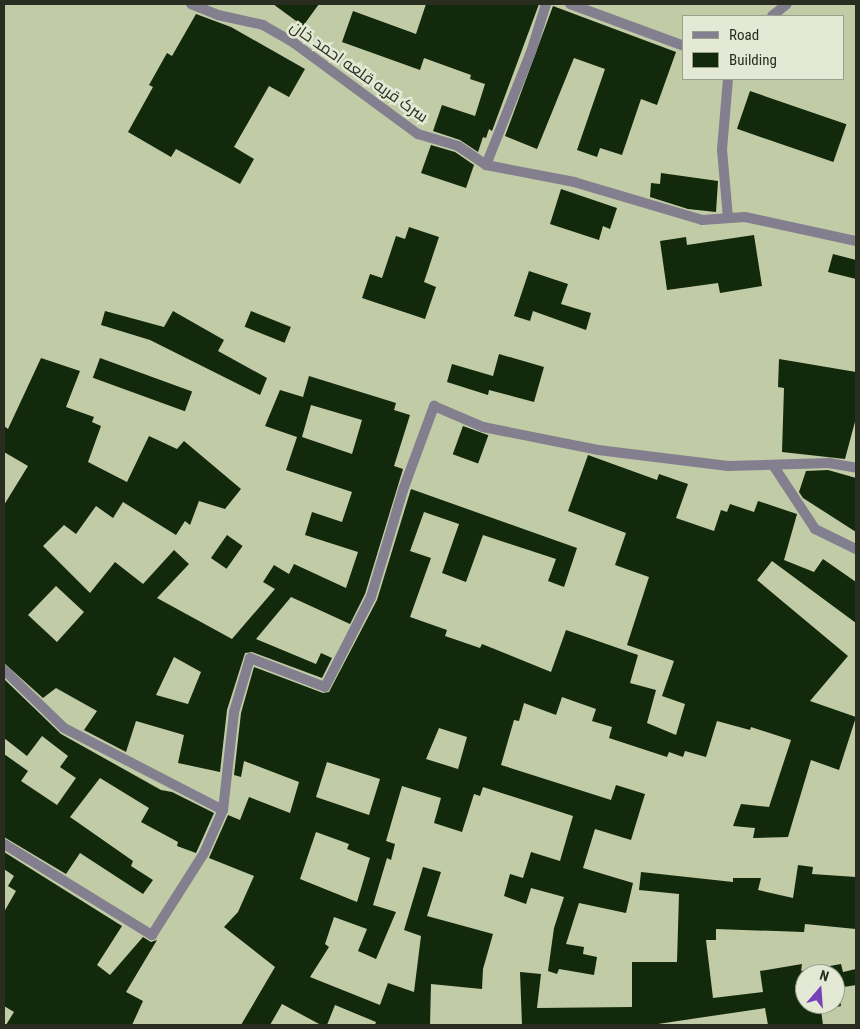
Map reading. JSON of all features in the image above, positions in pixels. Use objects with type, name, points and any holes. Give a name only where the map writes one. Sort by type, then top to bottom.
[{"type":"street","name":"سرک قریه قلعه احمد خان","points":[[191,4],[218,14],[262,25],[294,43],[418,134],[458,146],[486,164]]},
{"type":"street","points":[[546,4],[531,52],[486,164],[574,182],[702,220],[745,217],[856,242]]},
{"type":"street","points":[[570,4],[682,45]]},
{"type":"street","points":[[773,15],[787,4]]},
{"type":"street","points":[[728,80],[722,150],[728,218]]},
{"type":"street","points":[[4,844],[152,935],[204,853],[223,810],[234,712],[250,658],[325,687],[371,597],[403,490],[434,406],[482,428],[598,450],[728,466],[828,463],[856,468]]},
{"type":"street","points":[[773,465],[815,529],[856,549]]},
{"type":"street","points":[[4,670],[64,728],[223,810]]},
{"type":"building","points":[[273,4],[319,4],[303,26]]},
{"type":"building","points":[[426,4],[539,4],[492,131],[489,129],[486,138],[483,137],[478,152],[460,140],[433,131],[442,105],[475,116],[485,84],[470,79],[471,75],[424,58],[420,70],[342,42],[353,11],[416,34]]},
{"type":"building","points":[[553,6],[676,52],[657,105],[641,99],[622,155],[600,148],[597,157],[577,150],[605,69],[574,58],[537,149],[505,136]]},
{"type":"building","points":[[196,14],[231,27],[305,69],[289,97],[269,86],[234,147],[254,159],[240,184],[176,149],[171,157],[128,132],[153,87],[149,85],[167,53],[172,56]]},
{"type":"building","points":[[750,91],[846,124],[833,162],[737,129]]},
{"type":"building","points":[[431,145],[455,152],[474,165],[466,188],[421,173]]},
{"type":"building","points":[[661,173],[718,181],[716,212],[688,209],[650,197],[651,183],[660,184]]},
{"type":"building","points":[[561,189],[617,208],[610,229],[603,226],[599,240],[550,224]]},
{"type":"building","points":[[409,227],[439,237],[424,282],[436,287],[425,319],[362,298],[370,274],[382,278],[396,236],[405,239]]},
{"type":"building","points":[[754,235],[762,286],[720,293],[718,283],[667,290],[660,241],[686,237],[687,245]]},
{"type":"building","points":[[833,254],[856,260],[856,279],[828,272]]},
{"type":"building","points":[[529,271],[568,284],[561,304],[591,313],[586,330],[533,311],[530,321],[514,316]]},
{"type":"building","points":[[105,311],[164,327],[173,311],[224,340],[218,351],[267,378],[260,395],[150,340],[101,325]]},
{"type":"building","points":[[251,311],[291,327],[285,343],[245,327]]},
{"type":"building","points":[[499,354],[544,367],[534,402],[489,390],[488,395],[447,382],[452,364],[493,376]]},
{"type":"building","points":[[41,358],[80,371],[66,407],[94,417],[92,422],[101,426],[88,462],[127,482],[149,436],[177,449],[184,441],[241,489],[225,509],[199,501],[190,525],[185,521],[176,535],[123,502],[113,518],[96,506],[76,534],[64,525],[43,546],[90,593],[115,562],[143,584],[174,550],[189,564],[157,598],[232,639],[275,589],[263,582],[274,565],[289,574],[294,564],[346,588],[358,552],[305,535],[312,512],[342,522],[352,492],[286,470],[297,437],[265,426],[280,390],[303,397],[309,376],[396,403],[394,410],[410,415],[394,466],[403,469],[365,594],[350,624],[291,597],[256,639],[316,664],[321,653],[332,658],[322,678],[252,652],[245,653],[227,710],[220,772],[178,763],[184,735],[136,721],[126,752],[84,730],[97,711],[56,688],[43,698],[4,663],[4,505],[28,466],[4,452],[4,426],[8,429]],"holes":[[[311,405],[362,420],[352,454],[302,437]],[[56,586],[84,612],[57,642],[28,615]],[[174,657],[201,672],[188,704],[156,695]]]},
{"type":"building","points":[[100,358],[192,392],[185,411],[93,378]]},
{"type":"building","points":[[779,359],[856,372],[856,418],[845,459],[782,452],[784,388],[778,387]]},
{"type":"building","points":[[463,426],[488,435],[478,463],[453,454]]},
{"type":"building","points":[[588,455],[657,480],[659,474],[688,484],[676,518],[714,531],[721,510],[727,512],[730,504],[754,512],[758,501],[797,514],[784,560],[814,572],[823,559],[856,582],[856,623],[772,561],[757,580],[848,656],[810,701],[856,717],[839,770],[811,760],[788,837],[753,838],[755,828],[733,826],[741,804],[769,807],[791,740],[751,727],[750,730],[717,721],[706,757],[685,751],[683,757],[669,752],[667,757],[609,738],[612,727],[592,721],[596,709],[562,697],[556,715],[524,703],[519,721],[514,720],[501,765],[611,800],[616,785],[645,794],[631,840],[595,829],[583,868],[633,883],[626,913],[579,903],[566,944],[584,947],[583,954],[597,957],[594,975],[559,969],[557,974],[548,971],[554,928],[564,897],[531,888],[526,904],[504,896],[510,874],[523,878],[531,852],[560,861],[573,816],[483,787],[480,796],[474,794],[462,832],[434,823],[441,798],[402,786],[386,841],[395,844],[391,860],[387,858],[373,905],[396,912],[376,959],[358,951],[367,929],[334,917],[325,944],[329,947],[310,977],[380,1005],[388,983],[414,992],[421,936],[404,930],[423,867],[441,872],[427,916],[493,934],[483,969],[482,989],[431,984],[430,1025],[375,1025],[376,1022],[335,1005],[327,1025],[321,1025],[282,1004],[270,1025],[241,1025],[275,967],[224,927],[238,912],[254,876],[209,858],[228,815],[240,820],[249,797],[290,813],[299,782],[244,761],[241,777],[234,775],[241,713],[254,667],[323,693],[329,692],[377,600],[411,489],[577,548],[564,587],[548,581],[556,559],[483,535],[466,582],[442,573],[459,524],[424,512],[410,551],[431,558],[410,617],[447,630],[445,636],[480,648],[482,644],[551,672],[566,630],[638,655],[630,683],[656,690],[647,723],[676,735],[685,704],[662,696],[674,661],[627,645],[649,577],[615,565],[626,533],[568,511]],"holes":[[[439,728],[467,737],[458,769],[426,759]],[[327,762],[380,779],[369,815],[316,797]],[[316,832],[349,844],[347,849],[370,858],[357,902],[300,879]]]},
{"type":"building","points":[[828,470],[856,478],[856,532],[803,498],[799,492],[806,471]]},
{"type":"building","points":[[227,535],[243,546],[227,569],[211,558]]},
{"type":"building","points":[[4,679],[61,734],[161,790],[172,792],[214,813],[196,853],[177,846],[178,842],[141,822],[149,808],[100,778],[70,817],[133,861],[131,866],[153,880],[143,894],[80,853],[66,874],[4,837],[4,754],[28,771],[21,781],[57,805],[76,778],[60,767],[68,756],[42,736],[27,756],[4,738]]},
{"type":"building","points":[[4,852],[122,926],[97,965],[110,975],[143,937],[151,942],[157,940],[126,992],[143,1001],[132,1025],[6,1025],[14,1012],[4,1006],[4,912],[16,891],[8,886],[14,876],[4,869]]},
{"type":"building","points":[[798,865],[813,867],[812,874],[856,877],[856,929],[805,924],[804,932],[716,929],[716,940],[706,940],[713,998],[763,992],[760,971],[795,965],[795,1014],[822,1014],[823,1025],[768,1025],[765,1008],[651,1025],[522,1025],[520,972],[541,974],[537,1008],[632,1007],[632,962],[677,962],[679,894],[639,890],[641,872],[733,882],[733,878],[761,878],[758,890],[793,898]]},
{"type":"building","points":[[856,969],[856,985],[845,987],[845,972]]}]
